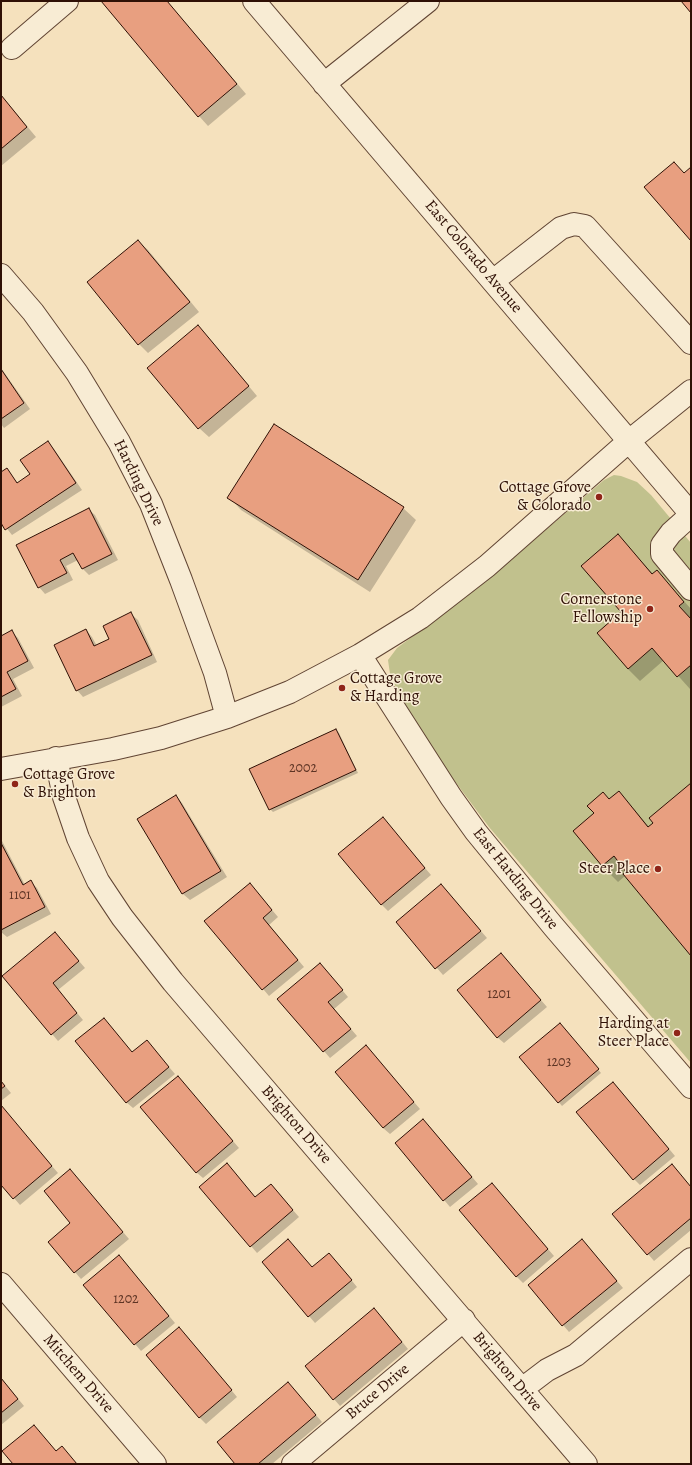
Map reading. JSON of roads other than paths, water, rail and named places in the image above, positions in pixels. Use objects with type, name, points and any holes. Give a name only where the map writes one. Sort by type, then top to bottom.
[{"type":"street","points":[[12,48],[67,1]]},
{"type":"street","name":"East Colorado Avenue","points":[[254,1],[691,514]]},
{"type":"street","points":[[324,84],[428,1]]},
{"type":"street","points":[[493,281],[561,228],[574,224],[585,226],[691,343]]},
{"type":"street","name":"Harding Drive","points":[[1,275],[33,312],[77,373],[119,442],[151,504],[215,673],[227,717]]},
{"type":"street","points":[[1,769],[113,749],[161,738],[227,717],[290,692],[360,655],[420,618],[487,566],[629,441],[691,391]]},
{"type":"street","points":[[691,514],[671,533],[662,545],[662,554],[691,589]]},
{"type":"street","name":"East Harding Drive","points":[[360,655],[451,797],[476,832],[691,1087]]},
{"type":"street","name":"Brighton Drive","points":[[56,758],[64,797],[78,838],[98,881],[122,917],[173,982],[586,1464]]},
{"type":"street","points":[[522,1388],[547,1370],[576,1355],[691,1260]]},
{"type":"street","name":"Mitchem Drive","points":[[1,1284],[155,1464]]},
{"type":"street","name":"Bruce Drive","points":[[293,1464],[464,1320]]},
{"type":"place","name":"Cottage Grove & Colorado","points":[[599,497]]},
{"type":"place","name":"Cornerstone Fellowship","points":[[650,609]]},
{"type":"place","name":"Cottage Grove & Harding","points":[[342,688]]},
{"type":"place","name":"Cottage Grove & Brighton","points":[[15,784]]},
{"type":"place","name":"Steer Place","points":[[658,869]]},
{"type":"place","name":"Harding at Steer Place","points":[[677,1033]]}]
